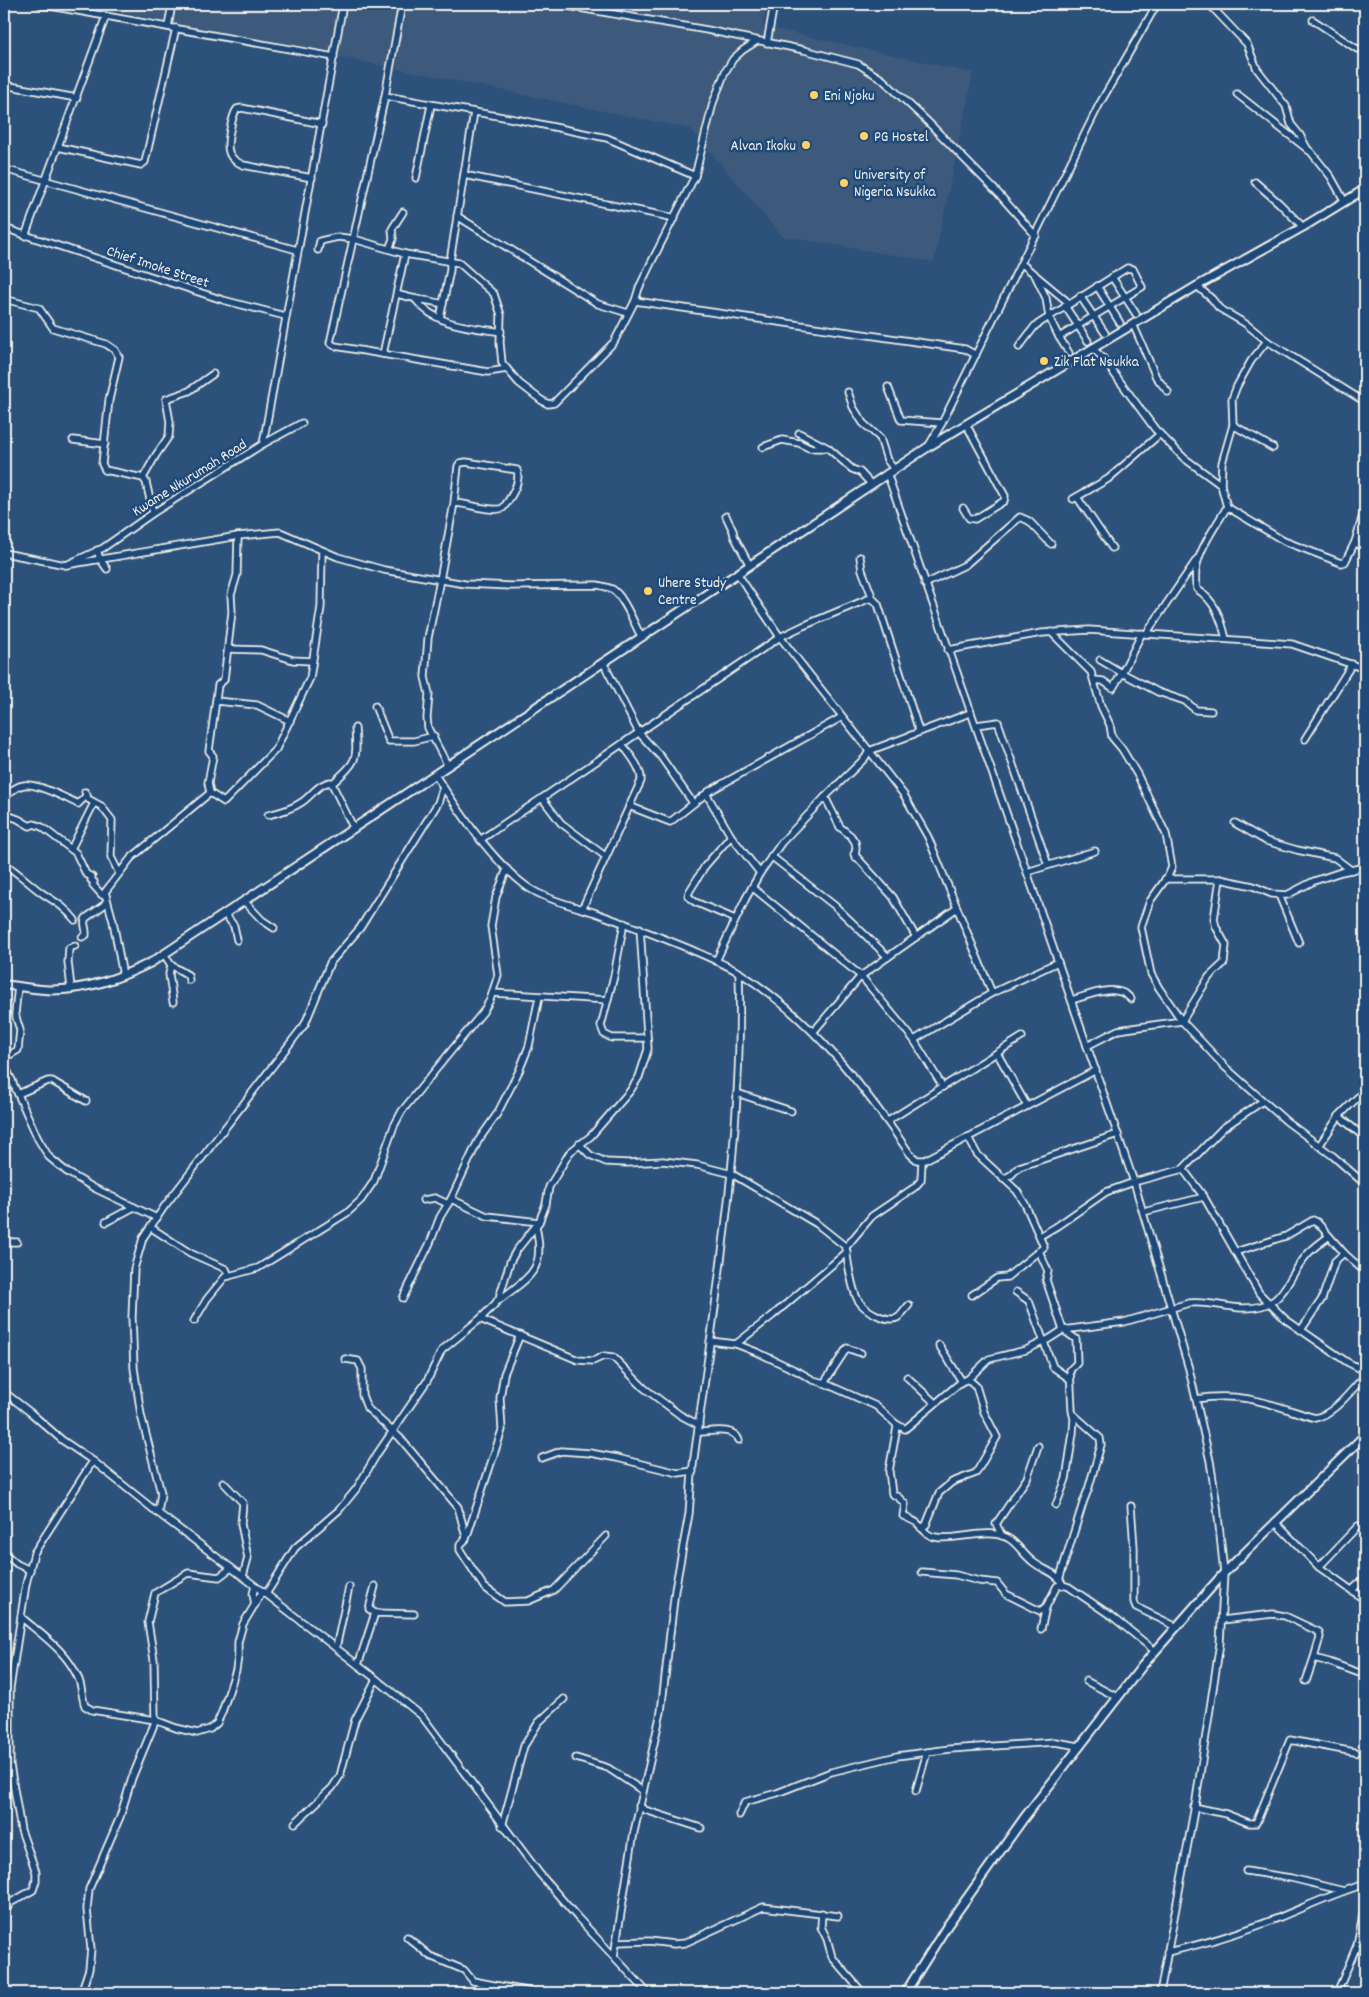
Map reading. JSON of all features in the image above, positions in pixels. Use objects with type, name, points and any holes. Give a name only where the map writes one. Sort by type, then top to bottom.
[{"type":"main road","points":[[4,985],[52,990],[88,987],[123,976],[164,954],[887,473],[1090,344],[1133,324],[1365,190]]},
{"type":"main road","points":[[906,1993],[947,1926],[1024,1818],[1155,1651],[1224,1573],[1365,1434]]},
{"type":"street","points":[[38,4],[334,57]]},
{"type":"street","points":[[168,27],[172,4]]},
{"type":"street","name":"Kwame Nkurumah Road","points":[[66,565],[97,550],[263,444],[343,4]]},
{"type":"street","points":[[402,4],[385,96],[330,343],[335,346],[488,372],[507,369]]},
{"type":"street","points":[[556,4],[653,20],[804,50],[858,64],[882,79],[964,158],[1036,236]]},
{"type":"street","points":[[767,43],[774,4]]},
{"type":"street","points":[[928,447],[942,423],[1036,236],[1099,105],[1157,4]]},
{"type":"street","points":[[1209,4],[1247,44],[1257,69],[1286,106],[1290,124],[1300,135],[1308,150]]},
{"type":"street","points":[[25,236],[106,16]]},
{"type":"street","points":[[1313,20],[1357,49],[1365,48]]},
{"type":"street","points":[[58,147],[141,164],[145,162],[176,28]]},
{"type":"street","points":[[318,250],[320,241],[338,237],[354,239],[405,254],[459,262],[492,291],[501,315],[500,353],[502,363],[519,383],[541,400],[548,404],[554,403],[614,342],[628,313],[636,302],[639,288],[695,176],[718,86],[733,59],[757,41]]},
{"type":"street","points":[[4,60],[5,53]]},
{"type":"street","points":[[4,85],[77,98]]},
{"type":"street","points":[[1237,94],[1308,150],[1323,166],[1345,202]]},
{"type":"street","points":[[385,96],[607,138],[695,176]]},
{"type":"street","points":[[416,178],[431,105]]},
{"type":"street","points":[[312,178],[236,162],[231,158],[228,148],[233,116],[237,109],[242,108],[322,124]]},
{"type":"street","points":[[440,318],[450,270],[474,112]]},
{"type":"street","points":[[4,169],[297,250]]},
{"type":"street","points":[[464,175],[675,218]]},
{"type":"street","points":[[1255,182],[1279,202],[1303,227]]},
{"type":"street","points":[[389,249],[393,239],[392,229],[403,212]]},
{"type":"street","points":[[457,216],[598,304],[628,313]]},
{"type":"street","name":"Chief Imoke Street","points":[[4,228],[223,300],[285,316]]},
{"type":"street","points":[[383,354],[405,254]]},
{"type":"street","points":[[1022,264],[1067,304],[1090,344],[1160,434],[1184,458],[1221,485]]},
{"type":"street","points":[[1019,347],[1035,326],[1067,304],[1127,268],[1133,270],[1142,287],[1059,337]]},
{"type":"street","points":[[1034,273],[1046,298],[1049,317],[1069,353]]},
{"type":"street","points":[[1112,277],[1136,314]]},
{"type":"street","points":[[1097,286],[1120,323]]},
{"type":"street","points":[[1197,286],[1212,299],[1218,308],[1246,324],[1266,341],[1365,402]]},
{"type":"street","points":[[397,294],[416,300],[421,299],[443,304]]},
{"type":"street","points":[[1080,296],[1105,333]]},
{"type":"street","points":[[4,299],[38,308],[53,328],[106,344],[115,350],[119,357],[109,400],[102,464],[105,470],[144,478]]},
{"type":"street","points":[[416,300],[422,308],[447,323],[500,332]]},
{"type":"street","points":[[636,302],[965,349],[976,354]]},
{"type":"street","points":[[1133,324],[1156,377],[1168,392]]},
{"type":"street","points":[[1266,341],[1251,361],[1232,399],[1233,425],[1222,463],[1221,485],[1227,507],[1284,541],[1335,561],[1345,562],[1355,542],[1365,508]]},
{"type":"street","points":[[144,478],[169,436],[170,422],[166,399],[189,391],[212,374]]},
{"type":"street","points":[[888,388],[901,420],[942,423]]},
{"type":"street","points":[[848,392],[853,407],[863,423],[880,438],[886,460],[894,469]]},
{"type":"street","points":[[263,444],[302,423]]},
{"type":"street","points":[[963,508],[969,518],[976,519],[1004,501],[1005,496],[966,424]]},
{"type":"street","points":[[1233,425],[1273,448]]},
{"type":"street","points":[[799,433],[828,448],[852,469],[860,472],[871,484]]},
{"type":"street","points":[[1112,548],[1075,498],[1108,479],[1160,434]]},
{"type":"street","points":[[73,440],[105,444]]},
{"type":"street","points":[[762,447],[782,440],[799,443],[809,448],[828,448]]},
{"type":"street","points":[[448,766],[434,736],[428,728],[429,694],[425,677],[428,638],[454,503],[458,466],[460,463],[466,462],[517,470],[518,474],[512,494],[503,508],[495,510],[476,505],[454,503]]},
{"type":"street","points":[[887,473],[1134,1182],[1189,1369],[1210,1461],[1224,1573],[1220,1643],[1194,1807],[1160,1993]]},
{"type":"street","points":[[144,478],[154,513]]},
{"type":"street","points":[[1094,680],[1103,681],[1113,688],[1144,634],[1198,557],[1227,507]]},
{"type":"street","points":[[726,516],[749,564]]},
{"type":"street","points":[[925,584],[965,565],[1020,517],[1030,521],[1051,544]]},
{"type":"street","points":[[4,553],[66,565],[238,536],[280,532],[322,551],[384,570],[440,580],[465,584],[511,586],[597,584],[619,595],[640,636]]},
{"type":"street","points":[[238,536],[237,575],[231,596],[232,612],[224,680],[218,685],[208,751],[213,756],[208,783],[210,793],[224,802],[276,749],[310,678],[321,607],[322,551]]},
{"type":"street","points":[[1355,542],[1365,550]]},
{"type":"street","points":[[97,550],[100,559],[107,569]]},
{"type":"street","points":[[860,557],[862,570],[873,599],[878,604],[889,633],[919,731]]},
{"type":"street","points":[[1198,557],[1194,579],[1197,589],[1203,593],[1218,611],[1226,639]]},
{"type":"street","points":[[737,573],[780,637],[915,812],[928,837],[992,993]]},
{"type":"street","points":[[480,840],[780,637],[868,599],[873,599]]},
{"type":"street","points":[[948,650],[1051,632],[1089,630],[1292,644],[1365,669]]},
{"type":"street","points":[[1051,632],[1091,672],[1110,725],[1112,737],[1122,749],[1137,774],[1166,834],[1172,867],[1150,901],[1142,920],[1142,934],[1151,974],[1182,1021],[1225,1068],[1365,1184]]},
{"type":"street","points":[[228,649],[260,650],[293,660],[312,661]]},
{"type":"street","points":[[1100,660],[1158,692],[1185,701],[1196,710],[1211,711]]},
{"type":"street","points":[[603,662],[639,733],[662,757],[693,803]]},
{"type":"street","points":[[1305,739],[1352,664]]},
{"type":"street","points":[[216,701],[257,705],[290,721]]},
{"type":"street","points":[[375,706],[389,741],[414,741],[434,736]]},
{"type":"street","points":[[716,961],[752,887],[782,842],[865,758],[869,751],[970,712]]},
{"type":"street","points":[[629,806],[670,822],[707,793],[842,717]]},
{"type":"street","points":[[976,725],[998,722],[1048,865]]},
{"type":"street","points":[[268,814],[289,809],[302,802],[325,783],[333,783],[353,763],[356,757],[355,728]]},
{"type":"street","points":[[582,909],[642,777],[622,744]]},
{"type":"street","points":[[435,775],[480,840],[507,869],[530,889],[640,928],[716,961],[739,972],[779,1001],[814,1031],[852,1073],[910,1154],[922,1161]]},
{"type":"street","points":[[333,783],[354,828]]},
{"type":"street","points":[[4,798],[10,792],[26,785],[58,794],[78,804],[86,793],[88,799],[101,806],[112,820],[111,857],[119,873]]},
{"type":"street","points":[[158,1513],[161,1493],[141,1415],[134,1368],[132,1317],[134,1269],[143,1238],[305,1024],[330,963],[360,928],[438,803],[443,787]]},
{"type":"street","points":[[123,976],[113,921],[104,892],[131,858],[210,793]]},
{"type":"street","points":[[707,793],[731,836],[760,873]]},
{"type":"street","points":[[825,797],[840,827],[855,842],[855,857],[893,897],[916,937]]},
{"type":"street","points":[[542,798],[561,823],[605,856]]},
{"type":"street","points":[[71,849],[94,803]]},
{"type":"street","points":[[4,814],[30,826],[34,824],[42,827],[76,853],[86,874],[92,877],[91,880],[94,882],[93,885],[97,891],[106,898]]},
{"type":"street","points":[[1235,823],[1266,841],[1335,858],[1350,870]]},
{"type":"street","points":[[731,836],[705,866],[688,896],[695,902],[735,919]]},
{"type":"street","points":[[1027,872],[1094,851]]},
{"type":"street","points":[[772,856],[835,906],[888,957]]},
{"type":"street","points":[[4,864],[41,892],[64,906],[75,920]]},
{"type":"street","points":[[1166,879],[1220,879],[1253,886],[1278,895],[1287,895],[1314,881],[1365,867]]},
{"type":"street","points":[[194,1321],[217,1285],[225,1277],[258,1268],[347,1213],[361,1200],[374,1181],[394,1126],[402,1111],[483,1012],[493,993],[498,969],[491,926],[496,897],[507,869]]},
{"type":"street","points":[[1182,1021],[1209,977],[1224,963],[1226,945],[1216,927],[1214,919],[1220,879]]},
{"type":"street","points":[[752,887],[861,976],[914,1040],[943,1087]]},
{"type":"street","points":[[1278,895],[1299,943]]},
{"type":"street","points":[[82,938],[86,935],[87,930],[84,924],[86,918],[104,906],[106,898]]},
{"type":"street","points":[[244,901],[262,920],[274,928]]},
{"type":"street","points":[[814,1031],[861,976],[957,908]]},
{"type":"street","points":[[225,914],[234,926],[237,940]]},
{"type":"street","points":[[624,923],[614,976],[601,1026],[604,1034],[612,1038],[646,1038]]},
{"type":"street","points":[[495,1304],[516,1252],[537,1224],[546,1204],[549,1187],[570,1152],[591,1136],[639,1077],[647,1055],[640,928]]},
{"type":"street","points":[[71,988],[68,962],[69,948],[75,946]]},
{"type":"street","points":[[164,954],[171,965],[188,975],[189,980]]},
{"type":"street","points":[[914,1040],[992,993],[1058,962]]},
{"type":"street","points":[[171,965],[169,974],[173,1002]]},
{"type":"street","points":[[614,1956],[640,1806],[661,1712],[675,1590],[689,1514],[692,1471],[732,1174],[737,1093],[739,972]]},
{"type":"street","points":[[4,1058],[18,1050],[20,1030],[15,1014],[18,986]]},
{"type":"street","points":[[1072,1000],[1111,990],[1122,991],[1131,998]]},
{"type":"street","points":[[493,993],[608,1000]]},
{"type":"street","points":[[403,1298],[430,1243],[440,1217],[478,1141],[497,1114],[519,1071],[529,1046],[539,997]]},
{"type":"street","points":[[1088,1046],[1118,1030],[1182,1021]]},
{"type":"street","points":[[888,1121],[1022,1037]]},
{"type":"street","points":[[998,1053],[1027,1106]]},
{"type":"street","points":[[4,1063],[38,1139],[50,1157],[74,1176],[157,1218]]},
{"type":"street","points":[[922,1161],[1096,1070]]},
{"type":"street","points":[[4,1084],[12,1080]]},
{"type":"street","points":[[18,1094],[52,1081],[86,1101]]},
{"type":"street","points":[[737,1093],[791,1111]]},
{"type":"street","points":[[1319,1146],[1339,1116],[1361,1094]]},
{"type":"street","points":[[1040,1236],[1106,1192],[1134,1182],[1183,1169],[1223,1128],[1263,1101]]},
{"type":"street","points":[[1339,1116],[1365,1138]]},
{"type":"street","points":[[1003,1179],[1020,1167],[1118,1134]]},
{"type":"street","points":[[968,1137],[977,1154],[1017,1191],[1044,1247],[1008,1278],[996,1278],[972,1295]]},
{"type":"street","points":[[579,1144],[590,1155],[606,1162],[663,1161],[697,1165],[732,1174],[817,1224],[846,1250],[858,1300],[869,1311],[890,1320],[898,1317],[909,1304]]},
{"type":"street","points":[[736,1344],[772,1316],[846,1250],[872,1216],[915,1187],[921,1180],[922,1161]]},
{"type":"street","points":[[1183,1169],[1204,1197],[1259,1293],[1285,1319],[1347,1362],[1365,1371]]},
{"type":"street","points":[[1143,1212],[1204,1197]]},
{"type":"street","points":[[423,1200],[436,1198],[487,1216],[537,1224]]},
{"type":"street","points":[[106,1222],[134,1207]]},
{"type":"street","points":[[1235,1252],[1286,1236],[1313,1220],[1365,1272]]},
{"type":"street","points":[[21,1617],[60,1651],[72,1665],[80,1682],[85,1706],[92,1710],[155,1721],[197,1733],[210,1729],[217,1723],[238,1664],[238,1642],[242,1624],[295,1548],[347,1501],[427,1381],[442,1350],[534,1273],[539,1260],[540,1246],[537,1224]]},
{"type":"street","points":[[150,1228],[190,1253],[226,1269],[229,1276]]},
{"type":"street","points":[[4,1236],[10,1242],[17,1242]]},
{"type":"street","points":[[710,1341],[736,1344],[759,1353],[813,1380],[876,1406],[896,1424],[905,1429],[989,1359],[1026,1350],[1044,1342],[1063,1330],[1124,1322],[1171,1307],[1198,1302],[1242,1308],[1270,1304],[1287,1287],[1306,1256],[1329,1236]]},
{"type":"street","points":[[1039,1251],[1048,1271],[1046,1280],[1063,1330],[1076,1339],[1078,1347],[1078,1363],[1070,1370],[1072,1414],[1074,1419],[1070,1456],[1066,1480],[1056,1505]]},
{"type":"street","points":[[1301,1330],[1322,1299],[1335,1261],[1344,1253]]},
{"type":"street","points":[[1016,1292],[1029,1302],[1053,1367],[1070,1379]]},
{"type":"street","points":[[1258,1306],[1259,1293]]},
{"type":"street","points":[[480,1319],[578,1360],[593,1361],[604,1356],[612,1357],[644,1388],[680,1415],[699,1425]]},
{"type":"street","points":[[520,1335],[504,1374],[500,1398],[502,1430],[466,1539],[460,1545],[460,1550],[484,1587],[505,1602],[528,1600],[554,1590],[606,1536]]},
{"type":"street","points":[[939,1345],[961,1382]]},
{"type":"street","points":[[824,1383],[847,1348],[861,1353]]},
{"type":"street","points":[[345,1359],[358,1361],[361,1365],[362,1395],[367,1408],[414,1454],[458,1507],[466,1539]]},
{"type":"street","points":[[906,1376],[935,1403]]},
{"type":"street","points":[[1196,1399],[1211,1397],[1255,1399],[1315,1418],[1324,1416],[1331,1411],[1365,1376]]},
{"type":"street","points":[[921,1528],[926,1525],[940,1493],[952,1482],[976,1473],[997,1437],[984,1412],[976,1386],[968,1378]]},
{"type":"street","points":[[4,1392],[62,1440],[94,1461],[158,1513],[243,1576],[422,1716],[538,1873],[648,1993]]},
{"type":"street","points":[[1041,1629],[1046,1607],[1060,1586],[1059,1578],[1101,1445],[1100,1438],[1072,1414]]},
{"type":"street","points":[[896,1424],[889,1472],[892,1494],[905,1504],[903,1516],[917,1524],[924,1533],[935,1537],[977,1534],[1002,1536],[1011,1540],[1034,1563],[1059,1578]]},
{"type":"street","points":[[698,1432],[730,1431],[736,1434],[739,1440]]},
{"type":"street","points":[[1002,1536],[996,1524],[1027,1478],[1038,1446]]},
{"type":"street","points":[[542,1458],[561,1452],[590,1453],[678,1473],[692,1471]]},
{"type":"street","points":[[4,1914],[10,1903],[33,1890],[36,1877],[21,1830],[10,1765],[10,1688],[30,1570],[34,1552],[94,1461]]},
{"type":"street","points":[[223,1482],[243,1503],[241,1524],[248,1558],[243,1576]]},
{"type":"street","points":[[1131,1506],[1134,1547],[1134,1602],[1136,1607],[1177,1627]]},
{"type":"street","points":[[1275,1522],[1319,1567],[1365,1600]]},
{"type":"street","points":[[1319,1567],[1358,1526]]},
{"type":"street","points":[[4,1553],[17,1564],[30,1570]]},
{"type":"street","points":[[81,1993],[89,1968],[91,1949],[88,1909],[89,1889],[120,1817],[132,1778],[155,1721],[154,1660],[148,1622],[155,1593],[188,1574],[219,1577],[231,1568]]},
{"type":"street","points":[[922,1572],[956,1575],[997,1583],[1006,1594],[1023,1603],[1040,1611],[1046,1607]]},
{"type":"street","points":[[1352,1590],[1365,1578]]},
{"type":"street","points":[[255,1604],[253,1594],[256,1586]]},
{"type":"street","points":[[375,1586],[369,1609],[375,1613],[414,1614]]},
{"type":"street","points":[[1060,1586],[1069,1587],[1113,1617],[1155,1651]]},
{"type":"street","points":[[336,1648],[348,1587]]},
{"type":"street","points":[[358,1666],[375,1613]]},
{"type":"street","points":[[1222,1620],[1262,1614],[1285,1616],[1319,1632],[1320,1637],[1306,1681]]},
{"type":"street","points":[[1314,1658],[1365,1675]]},
{"type":"street","points":[[295,1823],[332,1788],[340,1776],[355,1720],[376,1679]]},
{"type":"street","points":[[1086,1681],[1118,1697]]},
{"type":"street","points":[[502,1826],[524,1746],[539,1722],[564,1699]]},
{"type":"street","points":[[1194,1807],[1226,1814],[1249,1823],[1256,1823],[1290,1740],[1365,1754]]},
{"type":"street","points":[[740,1815],[745,1802],[777,1793],[831,1772],[896,1756],[1055,1742],[1079,1746]]},
{"type":"street","points":[[4,1759],[10,1750]]},
{"type":"street","points":[[916,1791],[927,1752]]},
{"type":"street","points":[[576,1758],[608,1768],[643,1791]]},
{"type":"street","points":[[640,1806],[645,1810],[701,1828]]},
{"type":"street","points":[[1246,1871],[1291,1878],[1344,1891]]},
{"type":"street","points":[[1167,1952],[1198,1946],[1365,1884]]},
{"type":"street","points":[[1337,1993],[1357,1944],[1365,1904]]},
{"type":"street","points":[[616,1942],[685,1943],[763,1907],[838,1916]]},
{"type":"street","points":[[822,1913],[821,1927],[827,1939],[832,1957],[863,1993]]},
{"type":"street","points":[[407,1938],[430,1956],[464,1970],[473,1981],[537,1993]]},
{"type":"shaded area","name":"University of Nigeria Nsukka","points":[[82,4],[767,4],[762,26],[973,73],[934,262],[782,236],[691,129]]},
{"type":"place","name":"Eni Njoku","points":[[814,95]]},
{"type":"place","name":"PG Hostel","points":[[864,136]]},
{"type":"place","name":"Alvan Ikoku","points":[[806,145]]},
{"type":"place","name":"University of Nigeria Nsukka","points":[[844,183]]},
{"type":"place","name":"Zik Flat Nsukka","points":[[1044,361]]},
{"type":"place","name":"Uhere Study Centre","points":[[648,591]]}]
